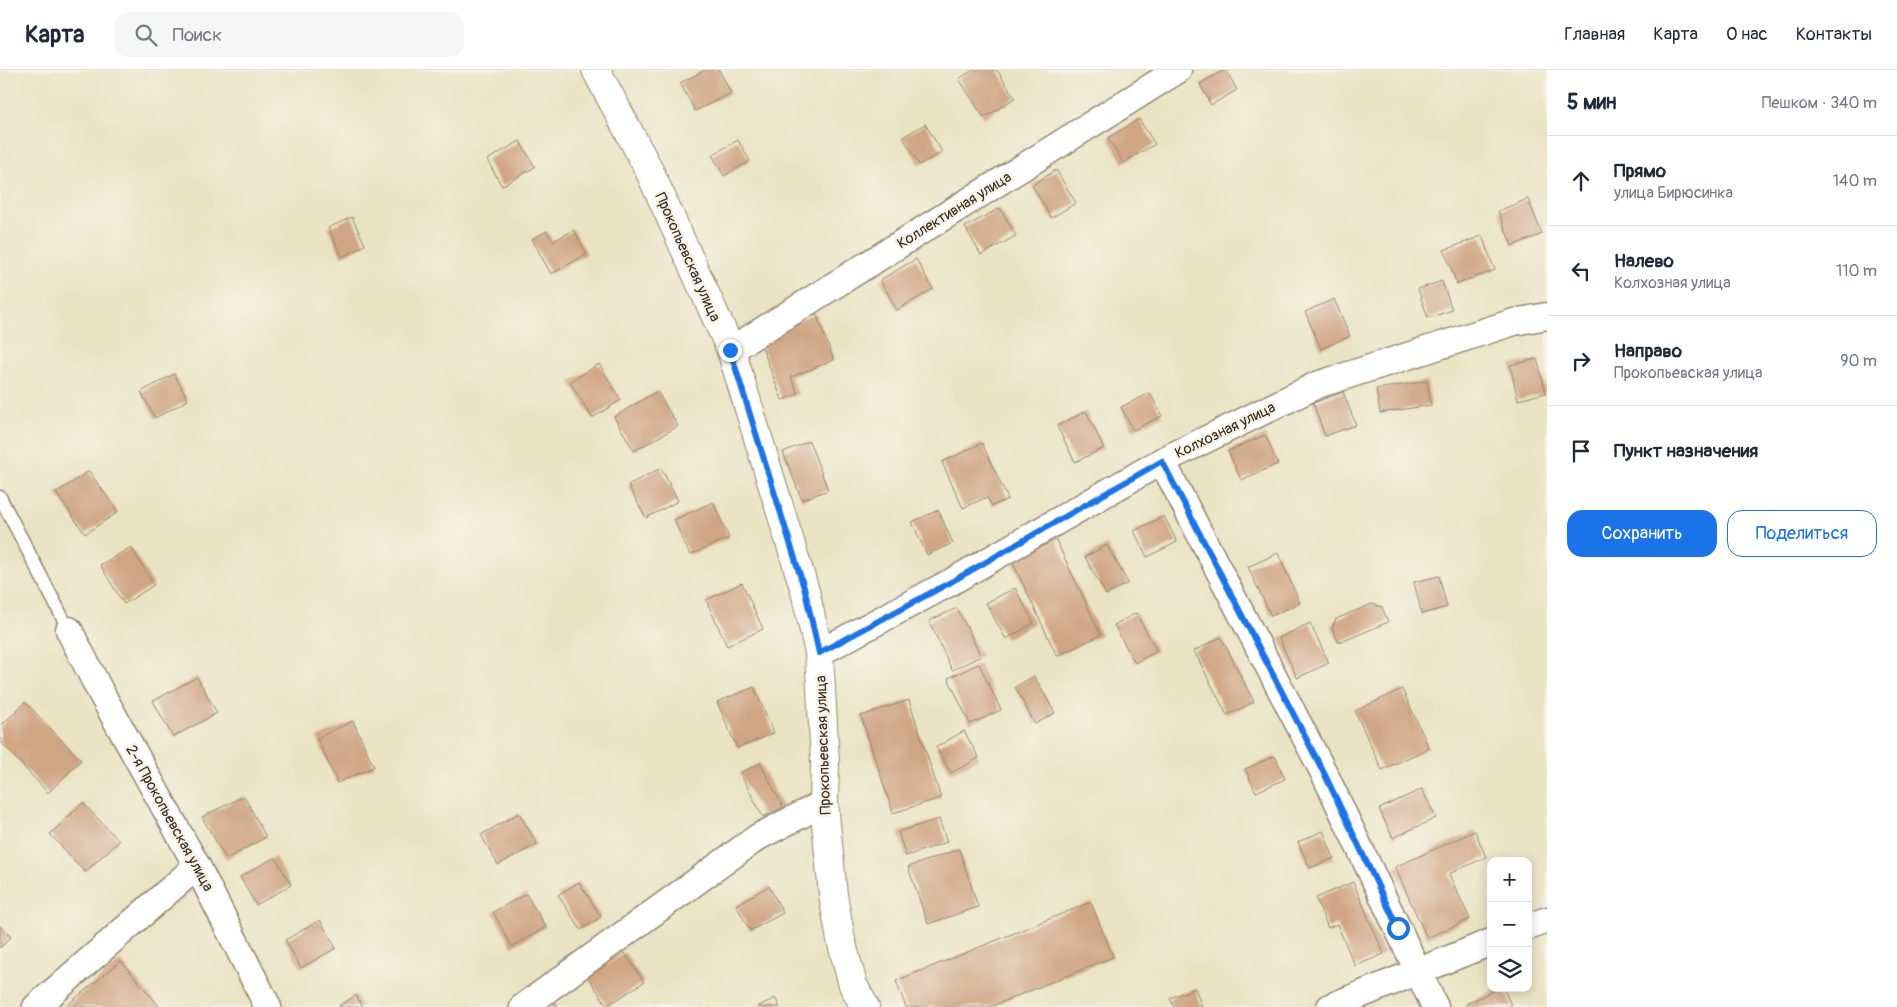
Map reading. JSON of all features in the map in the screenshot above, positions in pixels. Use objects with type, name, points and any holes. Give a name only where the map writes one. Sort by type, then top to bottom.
[{"type":"main road","name":"Прокопьевская улица","points":[[596,70],[648,168],[730,350],[805,591],[819,653],[825,762],[824,803],[833,896],[840,940],[853,985],[865,1007]]},
{"type":"street","name":"Коллективная улица","points":[[730,350],[1178,70]]},
{"type":"street","name":"Колхозная улица","points":[[819,653],[951,582],[1162,461],[1317,385],[1514,322],[1547,316]]},
{"type":"street","points":[[1162,461],[1325,775],[1435,1007]]},
{"type":"street","name":"2-я Прокопьевская улица","points":[[69,630],[100,691],[197,866],[268,1007]]},
{"type":"street","points":[[523,1007],[758,837],[824,803]]},
{"type":"street","points":[[36,1007],[197,866]]},
{"type":"street","points":[[1532,926],[1547,920]]},
{"type":"street","points":[[1330,1007],[1487,944]]},
{"type":"lane","points":[[0,497],[69,630]]},
{"type":"building","points":[[705,70],[719,70],[731,93],[695,111],[680,83]]},
{"type":"building","points":[[973,70],[997,70],[1015,98],[984,118],[959,79]]},
{"type":"building","points":[[1226,70],[1237,90],[1211,105],[1200,84]]},
{"type":"building","points":[[1139,119],[1155,144],[1123,163],[1108,138]]},
{"type":"building","points":[[925,124],[942,152],[919,165],[903,137]]},
{"type":"building","points":[[738,140],[750,161],[724,176],[712,155]]},
{"type":"building","points":[[520,141],[535,167],[502,186],[487,160]]},
{"type":"building","points":[[1056,170],[1076,203],[1051,218],[1032,185]]},
{"type":"building","points":[[1528,199],[1542,234],[1512,246],[1498,211]]},
{"type":"building","points":[[1000,208],[1016,236],[981,255],[965,227]]},
{"type":"building","points":[[352,217],[365,245],[342,257],[328,228]]},
{"type":"building","points":[[574,230],[587,254],[551,274],[532,239],[547,231],[553,241]]},
{"type":"building","points":[[1482,236],[1495,270],[1457,284],[1444,250]]},
{"type":"building","points":[[916,259],[933,289],[897,310],[880,280]]},
{"type":"building","points":[[1442,281],[1452,310],[1428,318],[1418,289]]},
{"type":"building","points":[[1334,299],[1350,336],[1321,349],[1305,312]]},
{"type":"building","points":[[816,314],[834,360],[791,377],[798,394],[782,400],[758,336]]},
{"type":"building","points":[[1537,359],[1546,393],[1518,400],[1510,365]]},
{"type":"building","points":[[599,364],[621,400],[592,418],[570,382]]},
{"type":"building","points":[[174,374],[188,400],[155,418],[141,392]]},
{"type":"building","points":[[1427,381],[1431,405],[1380,413],[1376,389]]},
{"type":"building","points":[[657,391],[678,426],[634,451],[614,417]]},
{"type":"building","points":[[1343,392],[1356,425],[1325,436],[1313,403]]},
{"type":"building","points":[[1150,393],[1162,416],[1133,430],[1121,407]]},
{"type":"building","points":[[1086,411],[1104,448],[1075,462],[1057,426]]},
{"type":"building","points":[[1265,435],[1278,464],[1241,480],[1228,451]]},
{"type":"building","points":[[809,441],[828,490],[802,500],[783,452]]},
{"type":"building","points":[[982,443],[1008,499],[992,506],[987,497],[963,508],[942,462]]},
{"type":"building","points":[[661,468],[678,501],[646,518],[628,485]]},
{"type":"building","points":[[89,471],[118,512],[85,534],[56,493]]},
{"type":"building","points":[[713,502],[729,538],[690,555],[674,520]]},
{"type":"building","points":[[938,510],[953,543],[927,555],[912,522]]},
{"type":"building","points":[[1164,516],[1177,542],[1147,557],[1134,531]]},
{"type":"building","points":[[1056,540],[1101,635],[1057,656],[1012,561]]},
{"type":"building","points":[[1107,545],[1128,583],[1106,595],[1085,557]]},
{"type":"building","points":[[131,547],[154,585],[124,604],[100,565]]},
{"type":"building","points":[[1278,553],[1300,603],[1271,616],[1248,567]]},
{"type":"building","points":[[1439,576],[1447,607],[1422,614],[1414,582]]},
{"type":"building","points":[[742,583],[763,629],[727,646],[706,600]]},
{"type":"building","points":[[1015,588],[1034,623],[1006,639],[986,603]]},
{"type":"building","points":[[1372,604],[1382,607],[1388,622],[1339,643],[1332,628],[1336,619]]},
{"type":"building","points":[[957,608],[981,656],[952,670],[929,621]]},
{"type":"building","points":[[1136,613],[1157,651],[1135,663],[1114,625]]},
{"type":"building","points":[[1310,623],[1329,663],[1297,678],[1279,638]]},
{"type":"building","points":[[1221,637],[1254,702],[1227,715],[1194,651]]},
{"type":"building","points":[[979,664],[1001,710],[970,724],[948,678]]},
{"type":"building","points":[[1034,676],[1055,713],[1035,724],[1015,687]]},
{"type":"building","points":[[197,677],[217,713],[173,737],[153,701]]},
{"type":"building","points":[[754,687],[774,733],[737,748],[717,702]]},
{"type":"building","points":[[1402,689],[1429,748],[1382,770],[1355,711]]},
{"type":"building","points":[[909,700],[941,798],[893,813],[861,716]]},
{"type":"building","points":[[25,702],[81,760],[48,793],[0,741],[0,727]]},
{"type":"building","points":[[353,721],[374,767],[337,783],[317,738]]},
{"type":"building","points":[[964,731],[979,758],[951,773],[936,747]]},
{"type":"building","points":[[1275,756],[1285,779],[1256,792],[1245,769]]},
{"type":"building","points":[[760,763],[783,807],[763,817],[740,773]]},
{"type":"building","points":[[1422,789],[1436,818],[1393,838],[1379,809]]},
{"type":"building","points":[[244,796],[266,837],[226,859],[202,817]]},
{"type":"building","points":[[83,803],[119,841],[85,872],[50,834]]},
{"type":"building","points":[[519,813],[537,844],[498,865],[481,835]]},
{"type":"building","points":[[939,819],[947,842],[906,856],[898,832]]},
{"type":"building","points":[[1323,831],[1334,858],[1310,868],[1298,842]]},
{"type":"building","points":[[1475,831],[1486,857],[1449,874],[1470,919],[1427,938],[1395,867]]},
{"type":"building","points":[[959,849],[978,907],[928,924],[908,867]]},
{"type":"building","points":[[275,857],[291,885],[256,905],[240,877]]},
{"type":"building","points":[[579,882],[601,917],[581,930],[558,895]]},
{"type":"building","points":[[1353,882],[1384,954],[1355,966],[1337,924],[1328,928],[1316,898]]},
{"type":"building","points":[[769,886],[783,913],[750,931],[736,905]]},
{"type":"building","points":[[526,894],[546,927],[512,947],[493,912]]},
{"type":"building","points":[[1091,902],[1113,957],[990,1007],[906,1007],[896,981]]},
{"type":"building","points":[[320,920],[336,948],[301,968],[285,940]]},
{"type":"building","points":[[0,926],[11,937],[0,948]]},
{"type":"building","points":[[625,953],[644,982],[607,1006],[588,977]]},
{"type":"building","points":[[121,961],[160,1007],[65,1007]]},
{"type":"building","points":[[1195,988],[1202,1007],[1174,1007],[1170,998]]},
{"type":"building","points":[[1491,992],[1505,992],[1512,1007],[1468,1007],[1466,1004]]},
{"type":"building","points":[[356,995],[363,1007],[338,1007]]},
{"type":"building","points":[[775,998],[780,1007],[757,1007]]},
{"type":"building","points":[[554,1002],[557,1007],[547,1007]]},
{"type":"route","points":[[730,350],[805,591],[819,653],[951,582],[1162,461],[1325,775],[1398,928]]}]
